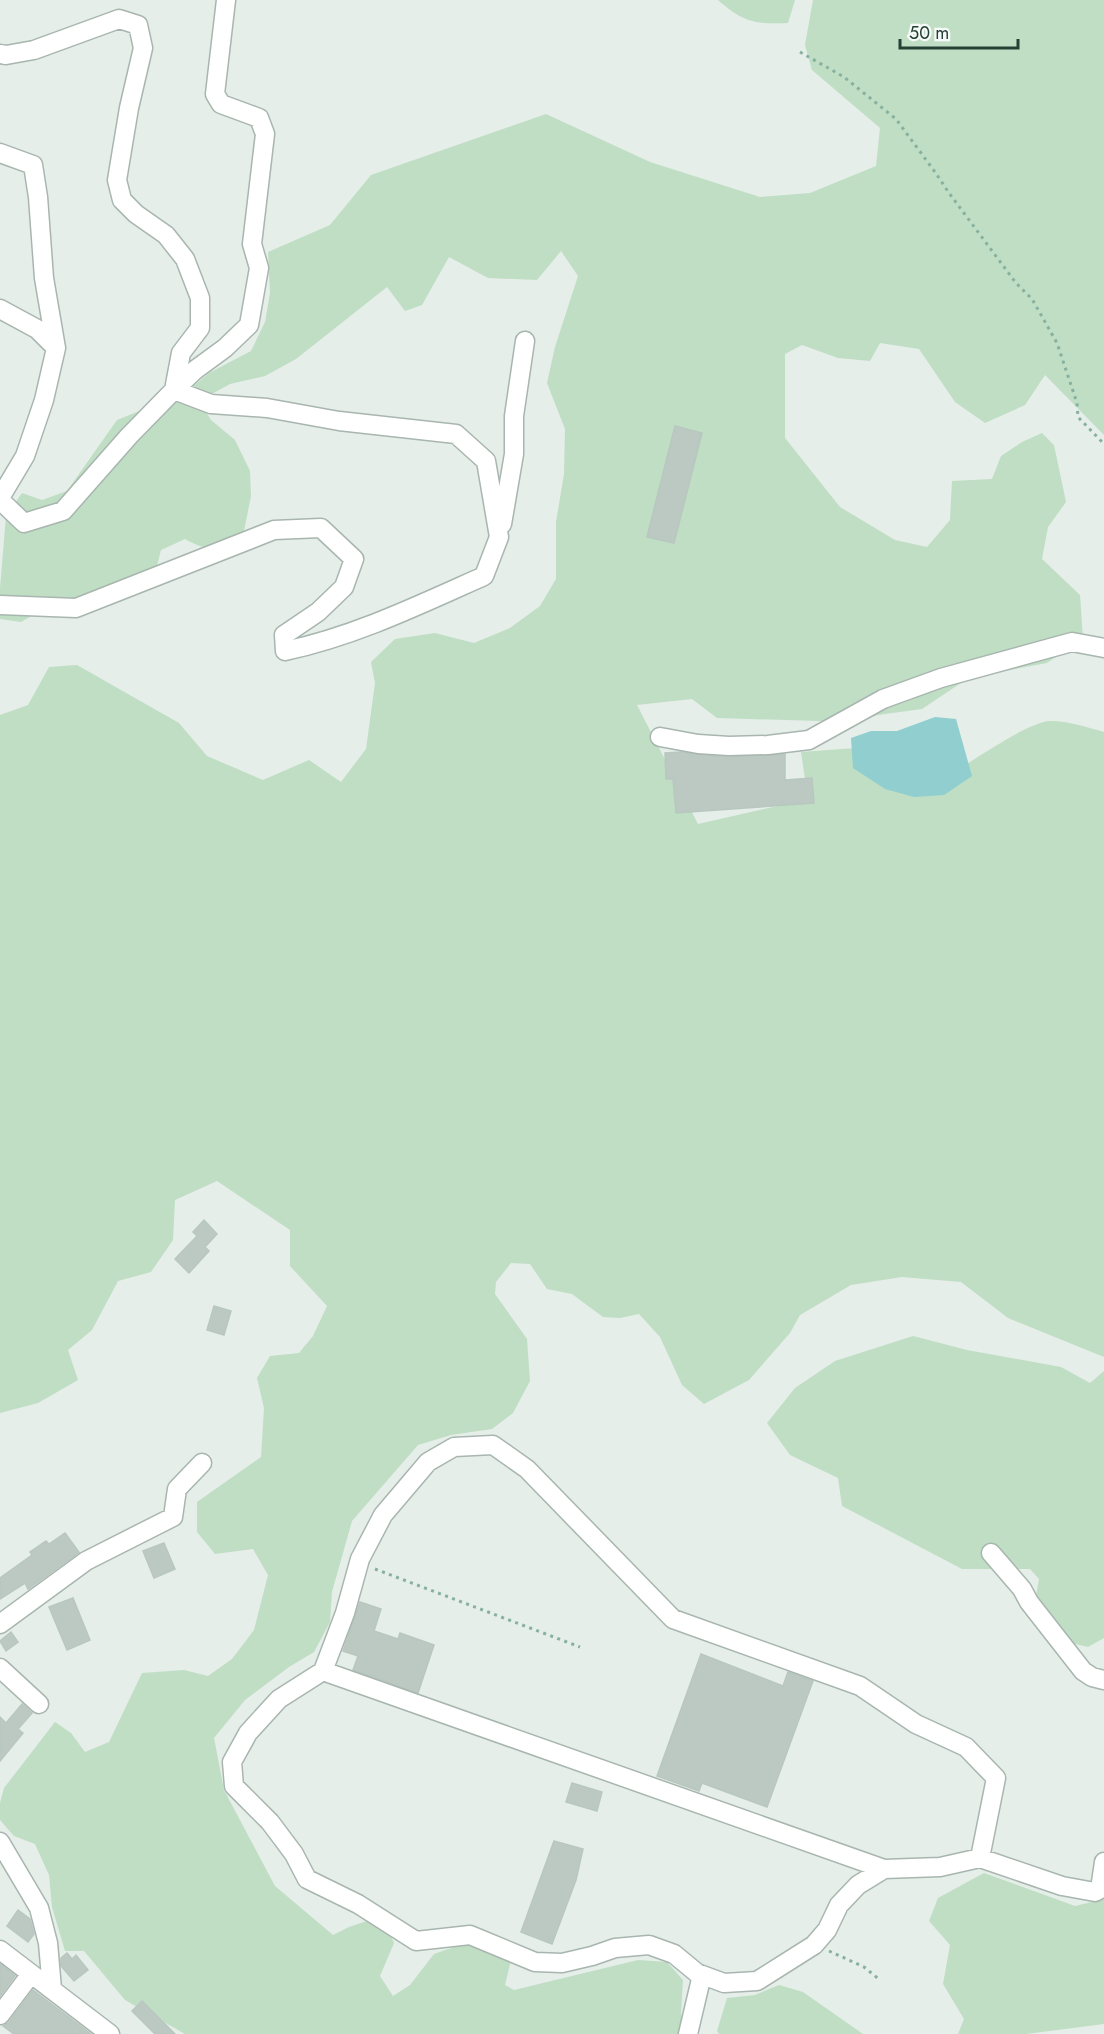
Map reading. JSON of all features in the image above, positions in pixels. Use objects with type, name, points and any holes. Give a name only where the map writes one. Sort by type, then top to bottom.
[{"type":"street","points":[[0,153],[33,165],[38,197],[44,278],[56,348],[44,400],[25,456],[0,499],[24,523],[63,511],[129,436],[174,390],[249,326],[259,268],[252,244],[265,134],[259,118],[221,104],[215,94],[226,0]]},
{"type":"street","points":[[0,54],[34,50],[119,19],[138,25],[143,48],[129,108],[117,180],[122,200],[136,214],[166,235],[185,259],[200,298],[200,328],[181,353],[174,390]]},
{"type":"street","points":[[0,309],[38,329],[56,348]]},
{"type":"street","points":[[0,605],[76,608],[274,530],[321,528],[354,559],[344,586],[318,612],[284,635],[285,651],[323,643],[390,618],[484,576],[499,537],[514,454],[514,416],[525,341]]},
{"type":"street","points":[[174,390],[211,404],[267,408],[339,421],[456,434],[486,461],[499,537]]},
{"type":"street","points":[[660,737],[698,744],[729,746],[768,745],[809,740],[883,699],[941,678],[1072,642],[1104,648]]},
{"type":"street","points":[[884,1869],[858,1885],[839,1905],[827,1930],[814,1945],[757,1981],[724,1983],[702,1975],[674,1954],[649,1945],[615,1948],[562,1963],[535,1962],[470,1935],[417,1941],[358,1904],[307,1879],[294,1854],[270,1822],[234,1786],[232,1762],[248,1733],[279,1699],[323,1671],[345,1613],[359,1563],[383,1515],[428,1462],[454,1447],[493,1445],[526,1469],[673,1619],[860,1686],[916,1724],[966,1747],[996,1778],[980,1858]]},
{"type":"street","points":[[0,1624],[86,1561],[172,1517],[177,1489],[202,1463]]},
{"type":"street","points":[[991,1553],[1022,1589],[1029,1602],[1083,1671],[1092,1677],[1104,1680]]},
{"type":"street","points":[[0,1668],[39,1704]]},
{"type":"street","points":[[323,1671],[884,1869],[940,1867],[980,1858],[1062,1886],[1095,1892],[1102,1888],[1104,1862]]},
{"type":"street","points":[[0,1842],[39,1908],[48,1943],[52,1989]]},
{"type":"street","points":[[0,1950],[110,2034]]},
{"type":"street","points":[[0,2015],[31,1974]]},
{"type":"street","points":[[688,2034],[702,1975]]},
{"type":"path","points":[[800,51],[844,77],[896,119],[1016,283],[1032,299],[1057,343],[1077,403],[1078,417],[1104,444]]},
{"type":"path","points":[[359,1563],[580,1647]]},
{"type":"path","points":[[814,1945],[864,1967],[880,1980]]},
{"type":"green space","points":[[718,0],[795,0],[788,23],[777,23],[743,18]]},
{"type":"green space","points":[[813,0],[1104,0],[1104,435],[1045,375],[1025,405],[985,423],[955,402],[919,349],[880,343],[870,361],[838,358],[802,345],[785,354],[785,438],[840,507],[895,540],[927,547],[950,520],[952,481],[992,479],[1001,456],[1022,442],[1042,433],[1054,445],[1066,502],[1048,527],[1042,559],[1080,595],[1083,639],[1047,663],[976,673],[922,709],[878,715],[852,722],[717,718],[692,699],[637,705],[698,824],[808,799],[801,752],[856,748],[948,776],[1013,735],[1040,723],[1064,722],[1104,732],[1104,1357],[1008,1318],[961,1282],[902,1277],[851,1285],[800,1315],[790,1333],[749,1380],[704,1404],[682,1385],[660,1337],[639,1314],[620,1318],[603,1317],[572,1294],[547,1289],[530,1264],[511,1263],[496,1282],[495,1294],[527,1339],[530,1381],[513,1413],[492,1429],[451,1435],[418,1445],[352,1521],[332,1592],[330,1622],[314,1652],[289,1667],[245,1700],[214,1738],[224,1790],[275,1886],[333,1935],[370,1920],[389,1932],[394,1943],[380,1976],[393,1996],[410,1985],[434,1954],[471,1941],[511,1960],[505,1985],[514,1990],[638,1960],[667,1962],[683,1980],[681,2013],[684,2034],[185,2034],[125,2000],[84,1951],[65,1951],[52,1907],[49,1875],[35,1844],[14,1836],[0,1820],[0,1803],[4,1788],[55,1722],[71,1733],[85,1752],[109,1742],[142,1673],[184,1670],[208,1676],[232,1659],[254,1630],[268,1575],[253,1549],[215,1554],[197,1532],[197,1502],[261,1457],[264,1408],[257,1378],[270,1356],[299,1353],[313,1336],[327,1306],[290,1266],[290,1230],[217,1181],[175,1200],[173,1240],[151,1272],[118,1281],[92,1330],[68,1350],[78,1380],[38,1403],[0,1413],[0,715],[28,705],[49,667],[77,665],[179,723],[207,756],[263,780],[309,760],[341,782],[366,749],[375,683],[371,662],[395,639],[435,633],[474,643],[510,628],[540,606],[556,579],[556,522],[564,474],[565,429],[547,383],[555,347],[578,276],[561,251],[537,280],[488,278],[449,257],[422,305],[405,311],[387,287],[296,359],[265,376],[230,384],[199,401],[211,420],[235,440],[250,471],[251,496],[244,531],[229,542],[216,547],[203,547],[185,539],[161,550],[155,573],[114,593],[49,606],[21,622],[0,619],[0,588],[6,516],[22,493],[42,500],[67,491],[117,420],[186,392],[209,373],[251,351],[265,322],[270,293],[268,252],[330,225],[371,175],[546,114],[650,162],[760,197],[810,193],[876,166],[880,128],[812,70],[805,45]]},
{"type":"green space","points":[[913,1336],[967,1350],[1061,1367],[1090,1383],[1104,1371],[1104,1638],[1088,1647],[1067,1642],[1035,1601],[1039,1579],[1030,1569],[962,1569],[842,1506],[838,1478],[790,1455],[767,1423],[795,1388],[835,1361]]},
{"type":"green space","points":[[984,1873],[1075,1906],[1104,1899],[1104,2024],[1026,2034],[958,2034],[964,2019],[943,1984],[950,1945],[929,1921],[938,1898]]},
{"type":"green space","points":[[779,1985],[803,1992],[863,2034],[719,2034],[717,2031],[727,1998],[755,1995]]},
{"type":"water","points":[[935,717],[956,719],[972,776],[944,795],[914,797],[885,789],[853,768],[851,738],[871,731],[897,731]]},
{"type":"building","points":[[675,426],[702,433],[674,543],[647,537]]},
{"type":"building","points":[[681,752],[728,757],[785,754],[785,780],[812,778],[814,803],[676,813],[673,779],[666,779],[665,753]]},
{"type":"building","points":[[204,1220],[217,1234],[205,1247],[209,1251],[189,1273],[175,1259],[197,1236],[193,1232]]},
{"type":"building","points":[[214,1306],[231,1311],[224,1335],[207,1330]]},
{"type":"building","points":[[65,1533],[79,1552],[28,1589],[25,1583],[0,1599],[0,1578],[32,1555],[30,1552],[46,1541],[49,1544]]},
{"type":"building","points":[[164,1543],[175,1569],[154,1578],[143,1551]]},
{"type":"building","points":[[73,1598],[90,1640],[67,1650],[49,1607]]},
{"type":"building","points":[[360,1602],[381,1609],[374,1631],[398,1639],[400,1633],[434,1645],[418,1693],[353,1670],[358,1656],[343,1651]]},
{"type":"building","points":[[11,1632],[18,1642],[6,1651],[0,1641]]},
{"type":"building","points":[[701,1654],[783,1686],[788,1672],[813,1681],[767,1807],[702,1783],[699,1791],[657,1776]]},
{"type":"building","points":[[22,1704],[32,1713],[18,1729],[23,1733],[0,1761],[0,1717],[6,1723]]},
{"type":"building","points":[[572,1783],[602,1792],[597,1811],[566,1802]]},
{"type":"building","points":[[554,1841],[583,1849],[576,1880],[552,1944],[521,1932]]},
{"type":"building","points":[[18,1910],[30,1919],[34,1934],[28,1942],[7,1926]]},
{"type":"building","points":[[67,1953],[72,1959],[76,1955],[88,1970],[74,1981],[61,1966],[61,1958]]},
{"type":"building","points":[[0,1964],[15,1976],[0,1996]]},
{"type":"building","points":[[33,1990],[91,2034],[14,2034],[3,2026],[9,2022]]},
{"type":"building","points":[[142,2001],[175,2034],[155,2034],[132,2011]]}]
